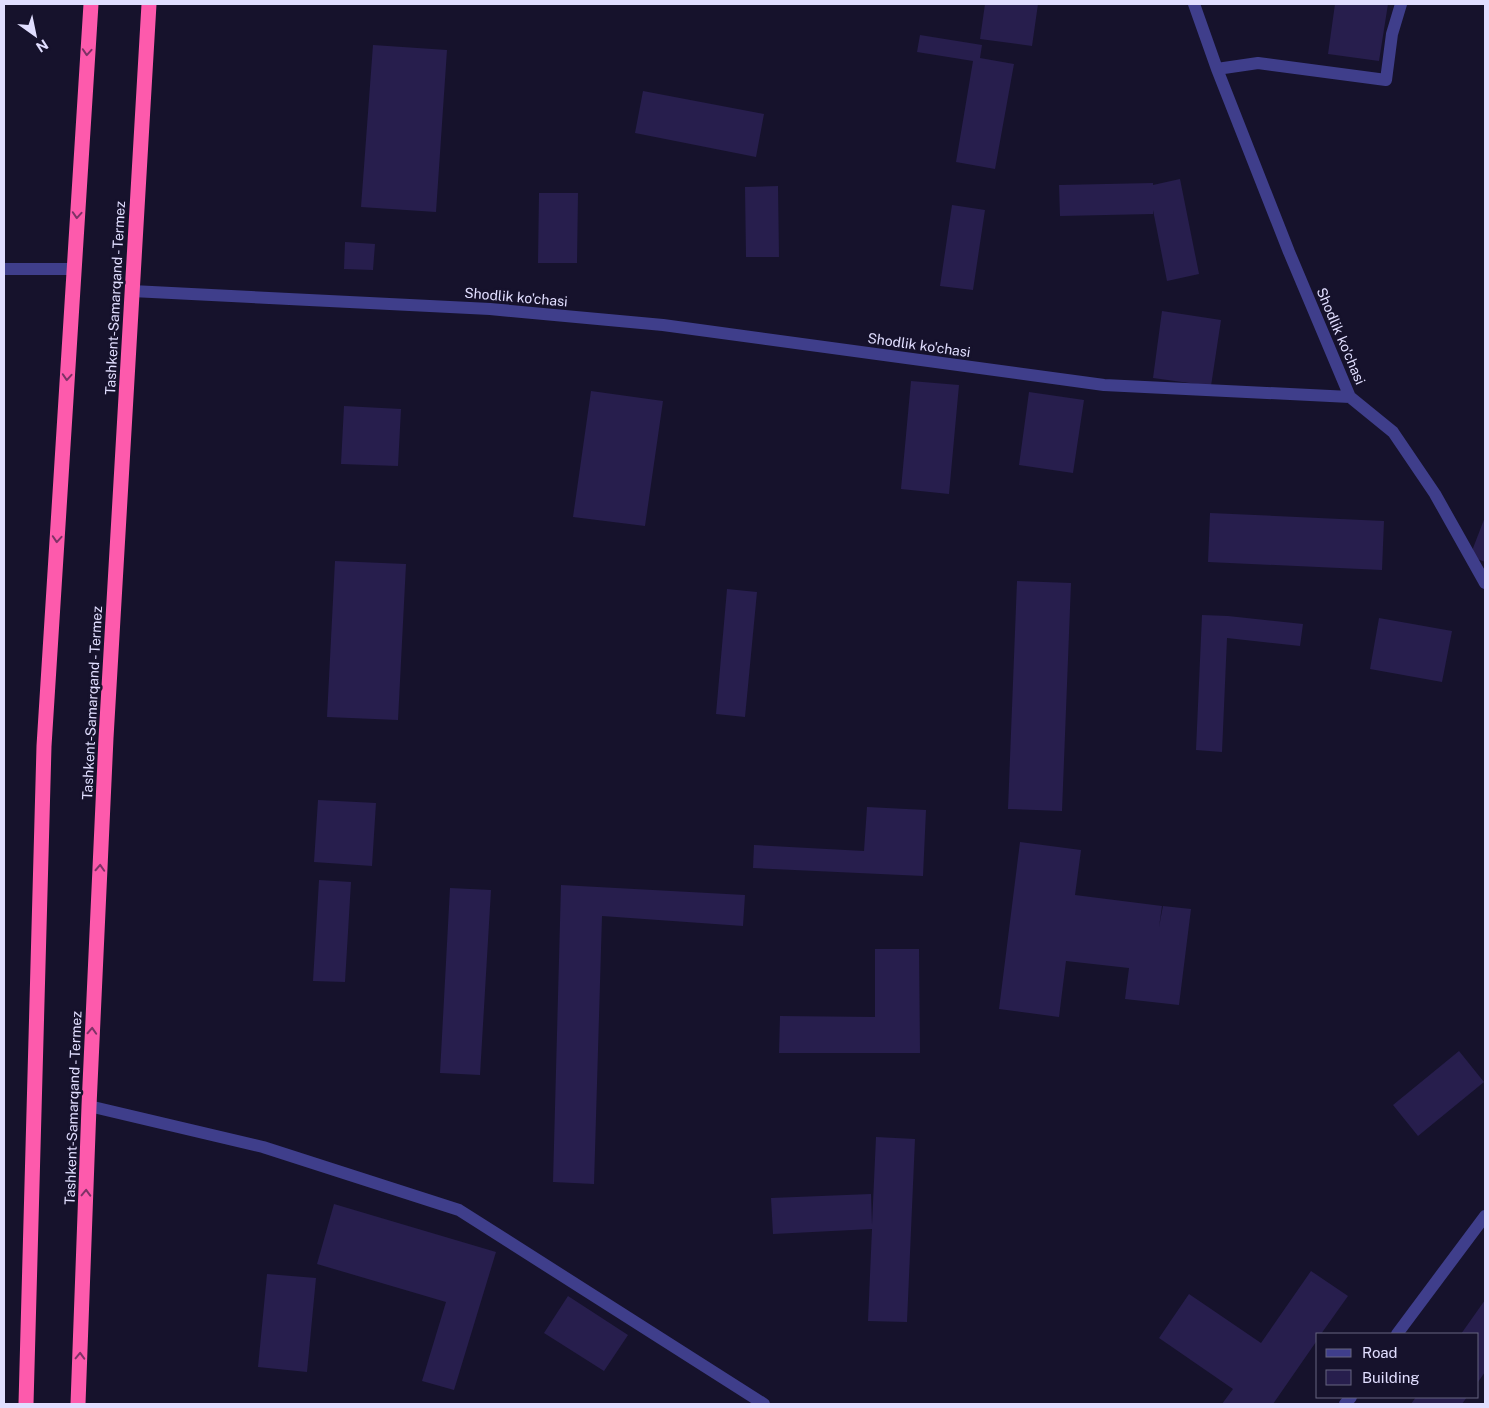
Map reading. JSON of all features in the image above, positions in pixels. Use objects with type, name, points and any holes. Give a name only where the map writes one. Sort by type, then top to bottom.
[{"type":"highway","points":[[26,1404],[44,746],[90,4]]},
{"type":"highway","name":"Tashkent-Samarqand - Termez","points":[[78,1404],[89,1106],[106,738],[149,4]]},
{"type":"street","name":"Shodlik ko'chasi","points":[[132,291],[490,309],[663,324],[1104,385],[1350,397],[1290,252],[1194,4]]},
{"type":"street","points":[[1218,70],[1258,63],[1386,80],[1392,34],[1401,4]]},
{"type":"street","points":[[4,269],[74,269]]},
{"type":"street","points":[[1350,397],[1393,432],[1435,494],[1485,583]]},
{"type":"street","points":[[89,1106],[263,1147],[459,1210],[764,1404]]},
{"type":"street","points":[[1398,1333],[1485,1216]]},
{"type":"building","points":[[985,4],[1038,4],[1032,46],[980,39]]},
{"type":"building","points":[[1335,4],[1388,4],[1379,61],[1328,54]]},
{"type":"building","points":[[920,35],[982,45],[980,58],[1014,64],[995,169],[956,162],[973,61],[917,52]]},
{"type":"building","points":[[373,45],[447,50],[436,212],[361,207]]},
{"type":"building","points":[[643,91],[764,114],[756,157],[635,133]]},
{"type":"building","points":[[1180,179],[1199,274],[1167,281],[1153,210],[1153,214],[1060,216],[1059,185],[1153,183],[1153,185]]},
{"type":"building","points":[[778,186],[779,257],[746,257],[745,187]]},
{"type":"building","points":[[539,193],[578,193],[577,263],[538,263]]},
{"type":"building","points":[[952,205],[985,210],[973,290],[940,286]]},
{"type":"building","points":[[345,242],[375,244],[373,270],[344,269]]},
{"type":"building","points":[[1162,311],[1221,320],[1211,386],[1153,378]]},
{"type":"building","points":[[911,381],[959,385],[949,494],[901,489]]},
{"type":"building","points":[[591,391],[663,401],[645,526],[573,517]]},
{"type":"building","points":[[1029,392],[1084,400],[1073,473],[1019,465]]},
{"type":"building","points":[[344,406],[401,409],[398,466],[341,464]]},
{"type":"building","points":[[1210,513],[1384,521],[1382,570],[1208,562]]},
{"type":"building","points":[[1485,517],[1485,562],[1470,556]]},
{"type":"building","points":[[335,561],[406,564],[398,720],[327,717]]},
{"type":"building","points":[[1017,581],[1071,583],[1062,811],[1008,809]]},
{"type":"building","points":[[727,589],[757,592],[745,717],[716,714]]},
{"type":"building","points":[[1202,615],[1303,624],[1300,646],[1227,638],[1222,752],[1196,750]]},
{"type":"building","points":[[1379,618],[1452,631],[1442,682],[1370,669]]},
{"type":"building","points":[[318,800],[376,803],[372,866],[314,862]]},
{"type":"building","points":[[867,807],[926,810],[923,876],[753,868],[754,845],[864,851]]},
{"type":"building","points":[[1020,842],[1081,850],[1075,895],[1162,906],[1159,927],[1163,906],[1191,909],[1179,1005],[1125,999],[1129,968],[1066,961],[1059,1017],[999,1009]]},
{"type":"building","points":[[319,880],[351,882],[345,982],[313,981]]},
{"type":"building","points":[[561,885],[745,895],[743,926],[602,916],[594,1184],[553,1182]]},
{"type":"building","points":[[450,888],[491,890],[480,1075],[440,1073]]},
{"type":"building","points":[[875,949],[919,949],[920,1053],[779,1053],[780,1016],[875,1017]]},
{"type":"building","points":[[1459,1051],[1484,1082],[1418,1136],[1393,1105]]},
{"type":"building","points":[[876,1137],[915,1139],[907,1322],[868,1321],[872,1229],[773,1234],[771,1198],[871,1194],[872,1225]]},
{"type":"building","points":[[334,1204],[496,1252],[454,1390],[422,1381],[446,1302],[317,1264]]},
{"type":"building","points":[[1311,1271],[1348,1296],[1322,1333],[1316,1333],[1316,1342],[1273,1404],[1222,1404],[1233,1389],[1159,1338],[1189,1294],[1261,1343]]},
{"type":"building","points":[[267,1274],[316,1278],[307,1372],[258,1367]]},
{"type":"building","points":[[568,1296],[628,1335],[604,1371],[544,1333]]},
{"type":"building","points":[[1485,1300],[1485,1372],[1479,1381],[1479,1333],[1462,1333]]},
{"type":"building","points":[[1415,1398],[1466,1398],[1462,1404],[1411,1404]]}]
